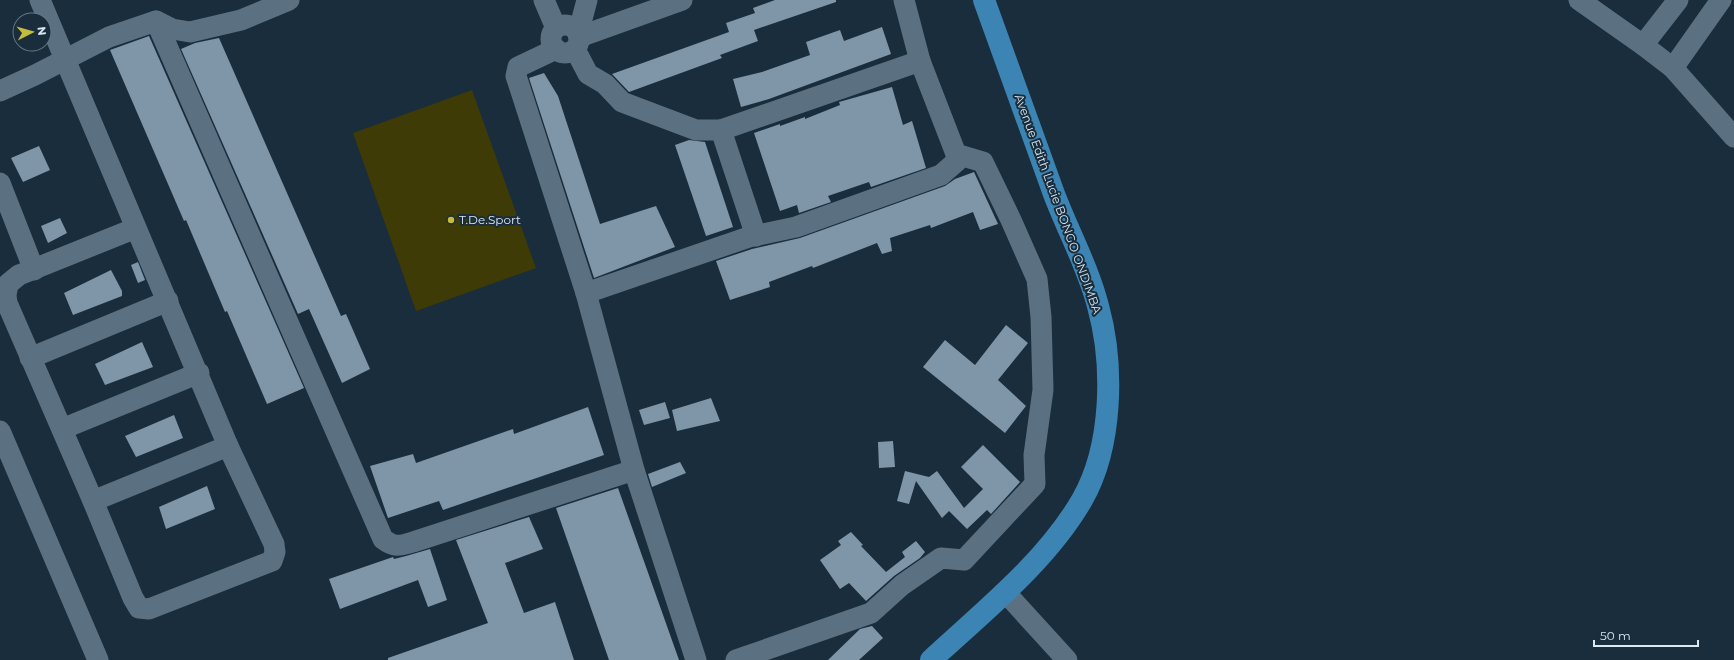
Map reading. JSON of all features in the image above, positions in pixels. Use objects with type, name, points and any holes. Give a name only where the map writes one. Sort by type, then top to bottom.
[{"type":"main road","name":"Avenue Edith Lucie BONGO ONDIMBA","points":[[931,660],[1005,592],[1051,545],[1068,523],[1084,498],[1098,461],[1107,420],[1108,377],[1104,334],[1098,305],[1056,198],[984,0]]},
{"type":"street","points":[[40,0],[64,60],[199,374],[228,446],[274,544],[275,552],[272,561],[149,609],[139,608],[133,598],[93,500],[30,358],[7,303],[6,295],[8,284],[19,275],[136,228]]},
{"type":"street","points":[[0,91],[109,37],[156,21],[172,28],[190,32],[241,20],[289,0]]},
{"type":"street","points":[[544,0],[556,28],[569,25],[576,30],[572,42],[588,74],[605,84],[622,102],[696,130],[721,130],[920,61]]},
{"type":"street","points":[[572,42],[587,0]]},
{"type":"street","points":[[682,0],[572,42],[518,67],[516,76],[586,293],[634,470],[696,660]]},
{"type":"street","points":[[586,293],[749,237],[796,227],[941,175],[957,161],[956,154],[920,61],[904,0]]},
{"type":"street","points":[[1579,0],[1673,68],[1734,137]]},
{"type":"street","points":[[1643,45],[1678,0]]},
{"type":"street","points":[[1673,68],[1721,0]]},
{"type":"street","points":[[156,21],[384,539],[391,545],[399,546],[634,470]]},
{"type":"street","points":[[721,130],[756,236]]},
{"type":"street","points":[[736,660],[871,613],[902,585],[941,558],[964,560],[1035,484],[1034,455],[1043,390],[1041,317],[1037,279],[984,162],[956,154]]},
{"type":"street","points":[[0,183],[34,270]]},
{"type":"street","points":[[30,358],[168,301]]},
{"type":"street","points":[[62,429],[199,374]]},
{"type":"street","points":[[0,431],[98,660]]},
{"type":"street","points":[[93,500],[228,446]]},
{"type":"street","points":[[1005,592],[1067,660]]},
{"type":"shaded area","points":[[472,90],[536,268],[416,311],[353,133]]},
{"type":"building","points":[[775,0],[836,0],[836,2],[754,30],[758,41],[720,55],[722,58],[629,92],[612,74],[729,32],[726,23],[755,13],[753,8]]},
{"type":"building","points":[[882,27],[891,54],[769,99],[741,107],[733,79],[762,72],[810,55],[806,42],[840,30],[844,41]]},
{"type":"building","points":[[149,36],[304,388],[267,404],[227,311],[225,312],[186,220],[184,221],[110,50]]},
{"type":"building","points":[[219,38],[341,316],[346,314],[370,369],[342,383],[309,309],[298,314],[181,49],[195,43]]},
{"type":"building","points":[[544,73],[558,96],[600,224],[656,206],[675,247],[594,278],[529,78]]},
{"type":"building","points":[[892,87],[903,125],[912,121],[926,168],[871,187],[869,182],[828,196],[831,202],[799,213],[797,205],[780,211],[754,133],[805,117],[805,119],[840,105],[839,102]]},
{"type":"building","points":[[689,140],[705,142],[733,227],[706,236],[675,145]]},
{"type":"building","points":[[39,146],[50,170],[23,182],[11,158]]},
{"type":"building","points":[[974,172],[998,224],[980,230],[973,212],[931,228],[930,225],[890,238],[892,251],[882,254],[877,243],[813,268],[812,266],[769,282],[770,287],[730,300],[716,261],[752,249],[800,238],[945,186],[955,179]]},
{"type":"building","points":[[60,218],[67,233],[48,243],[41,226]]},
{"type":"building","points":[[138,262],[145,280],[138,283],[131,265]]},
{"type":"building","points":[[111,270],[122,291],[122,296],[73,315],[64,293]]},
{"type":"building","points":[[1006,325],[1028,343],[998,380],[1026,406],[1005,433],[923,367],[945,340],[975,365]]},
{"type":"building","points":[[142,342],[153,367],[105,385],[95,364]]},
{"type":"building","points":[[711,398],[720,421],[677,431],[672,410]]},
{"type":"building","points":[[665,402],[670,418],[644,425],[639,410]]},
{"type":"building","points":[[588,407],[604,455],[443,510],[439,501],[388,518],[370,466],[413,454],[416,463],[513,429],[514,434]]},
{"type":"building","points":[[174,415],[183,438],[136,457],[125,436]]},
{"type":"building","points":[[893,441],[895,467],[879,468],[878,442]]},
{"type":"building","points":[[983,445],[1020,482],[991,514],[987,510],[967,529],[949,511],[942,518],[916,481],[909,504],[897,501],[905,471],[929,477],[937,471],[964,508],[983,489],[961,467]]},
{"type":"building","points":[[680,462],[686,473],[652,487],[648,474]]},
{"type":"building","points":[[207,486],[215,509],[166,529],[159,507]]},
{"type":"building","points":[[618,488],[679,660],[609,660],[556,508]]},
{"type":"building","points":[[529,517],[543,549],[505,563],[524,613],[555,602],[574,660],[388,660],[388,658],[488,623],[456,540]]},
{"type":"building","points":[[851,532],[863,545],[861,546],[886,572],[905,557],[902,552],[916,541],[925,552],[920,558],[894,576],[866,601],[849,583],[840,589],[820,560],[841,545],[838,541]]},
{"type":"building","points":[[430,549],[447,600],[428,607],[418,580],[340,609],[329,579],[393,557],[394,559]]},
{"type":"building","points":[[872,626],[883,638],[859,660],[828,660],[860,629]]},
{"type":"place","name":"T.De.Sport","points":[[451,220]]}]
